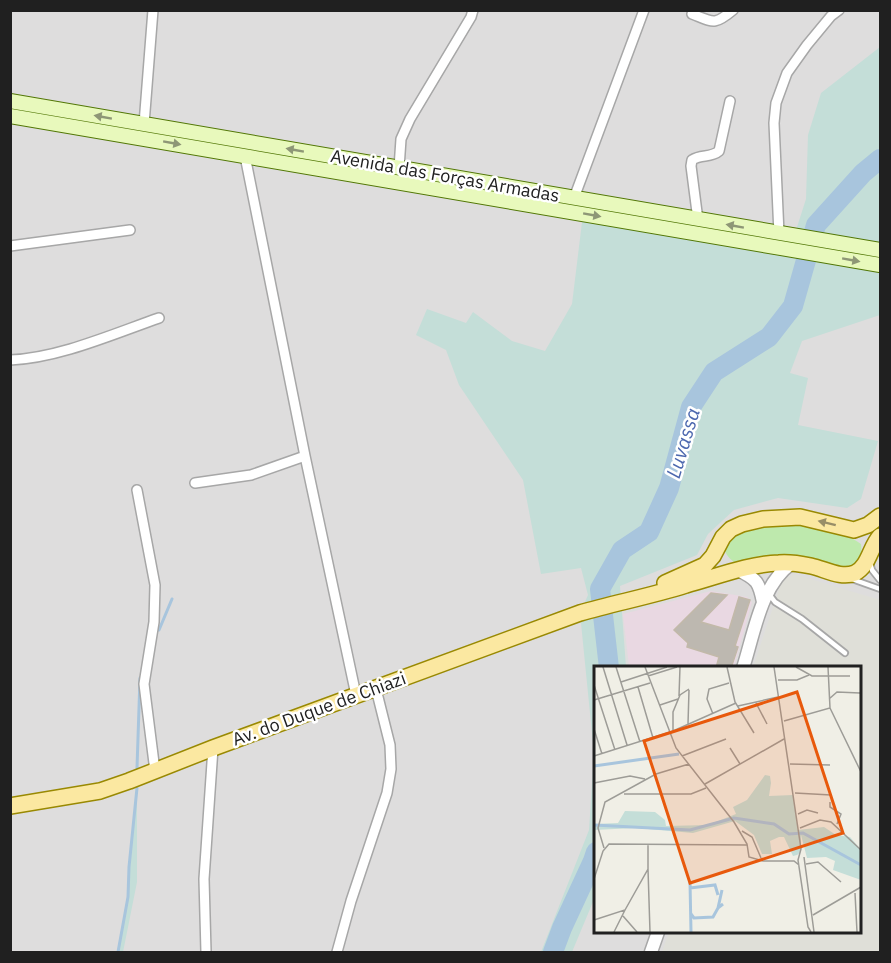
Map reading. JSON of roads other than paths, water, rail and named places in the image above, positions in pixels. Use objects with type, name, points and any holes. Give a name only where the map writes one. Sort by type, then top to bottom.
[{"type":"main road","name":"Avenida das Forças Armadas","points":[[10,101],[698,220],[822,248],[880,265]]},
{"type":"main road","name":"Avenida das Forças Armadas","points":[[10,116],[245,156],[787,240]]},
{"type":"main road","name":"Avenida das Forças Armadas","points":[[822,248],[880,250]]},
{"type":"main road","points":[[854,530],[880,516]]},
{"type":"main road","name":"Av. do Duque de Chiazi","points":[[625,600],[705,565],[713,556],[723,537],[731,529],[742,524],[782,517],[822,521],[854,530]]},
{"type":"main road","points":[[854,530],[863,536],[869,554]]},
{"type":"main road","points":[[840,575],[859,571],[866,563],[880,536]]},
{"type":"main road","points":[[723,537],[722,558],[728,565],[738,570]]},
{"type":"main road","name":"Av. do Duque de Chiazi","points":[[10,806],[100,791],[356,695],[625,600],[738,570],[778,563],[810,566],[840,575]]},
{"type":"street","points":[[144,124],[153,10]]},
{"type":"street","points":[[399,168],[400,139],[473,10]]},
{"type":"street","points":[[574,198],[644,10]]},
{"type":"street","points":[[692,14],[713,22],[720,21],[733,10]]},
{"type":"street","points":[[787,240],[774,123],[776,103],[787,73],[832,12]]},
{"type":"street","points":[[698,220],[692,160],[697,157],[714,155],[718,151],[730,101]]},
{"type":"street","points":[[245,156],[304,456],[356,695]]},
{"type":"street","points":[[10,246],[130,230]]},
{"type":"street","points":[[10,360],[25,360],[77,346],[159,318]]},
{"type":"street","points":[[195,483],[251,475],[304,456]]},
{"type":"street","points":[[137,490],[155,585],[154,622],[144,684],[155,771]]},
{"type":"street","points":[[744,666],[765,597],[774,579],[792,563]]},
{"type":"street","points":[[738,570],[749,575],[759,584],[765,597]]},
{"type":"street","points":[[336,952],[387,793],[392,769],[390,745],[376,689]]},
{"type":"street","points":[[206,952],[204,879],[213,748]]},
{"type":"street","points":[[651,952],[658,933]]},
{"type":"lane","points":[[869,554],[872,570],[880,580]]},
{"type":"lane","points":[[840,575],[880,589]]},
{"type":"lane","points":[[765,597],[802,619],[845,653]]},
{"type":"waterway","name":"Luvassa","points":[[609,666],[600,589],[622,550],[649,532],[669,488],[691,407],[714,372],[769,337],[793,306],[816,225],[863,173],[880,159]]},
{"type":"waterway","points":[[159,630],[172,599]]},
{"type":"waterway","points":[[137,768],[140,678]]},
{"type":"waterway","points":[[118,952],[128,897],[137,788]]},
{"type":"waterway","name":"Luvassa","points":[[553,952],[594,858]]}]
